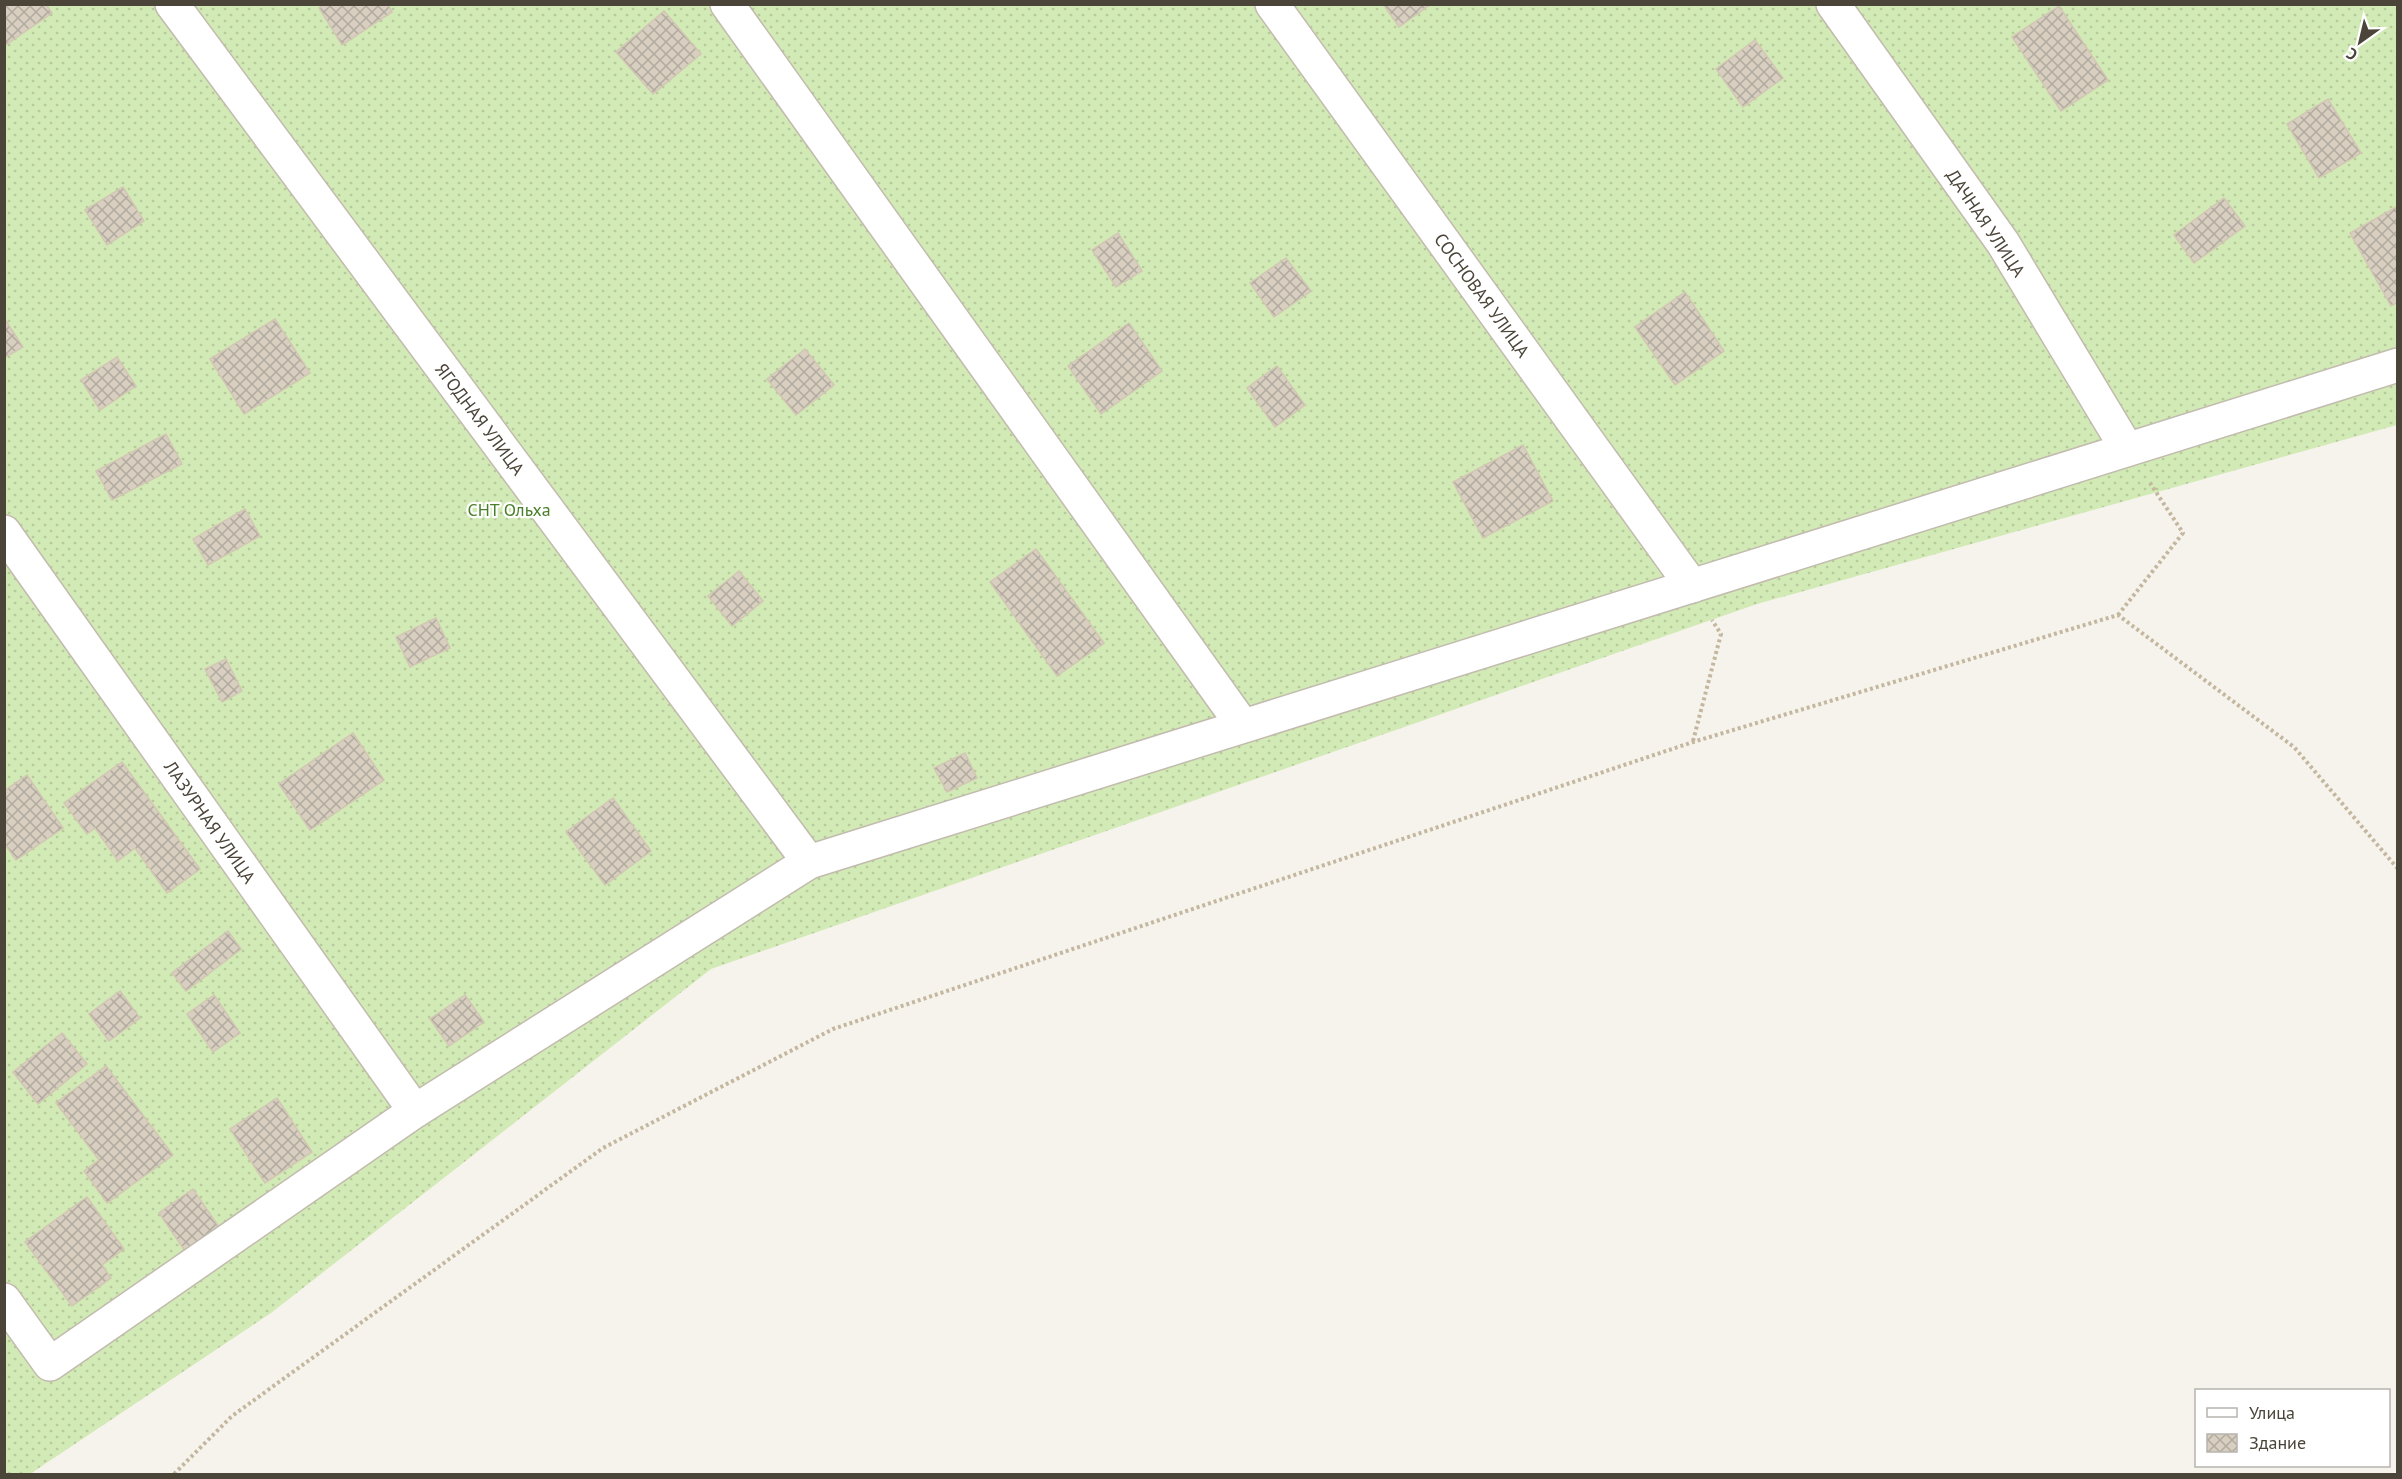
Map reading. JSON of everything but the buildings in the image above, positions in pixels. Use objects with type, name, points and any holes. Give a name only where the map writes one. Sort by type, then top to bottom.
[{"type":"street","name":"ЯГОДНАЯ УЛИЦА","points":[[172,4],[809,862]]},
{"type":"street","points":[[728,4],[1243,726]]},
{"type":"street","name":"СОСНОВАЯ УЛИЦА","points":[[1272,4],[1692,586]]},
{"type":"street","name":"ДАЧНАЯ УЛИЦА","points":[[1833,4],[2003,243],[2127,449]]},
{"type":"street","points":[[4,1300],[50,1364],[415,1111],[809,862],[2397,365]]},
{"type":"street","name":"ЛАЗУРНАЯ УЛИЦА","points":[[4,532],[415,1111]]},
{"type":"path","points":[[174,1474],[232,1416],[603,1148],[833,1029],[1693,742],[2118,615],[2183,533],[2127,449]]},
{"type":"path","points":[[1692,586],[1721,634],[1693,742]]},
{"type":"path","points":[[2118,615],[2294,747],[2397,868]]},
{"type":"green space","name":"СНТ Ольха","points":[[5,5],[2397,5],[2397,425],[1757,604],[711,969],[271,1313],[30,1474],[5,1474]]}]
